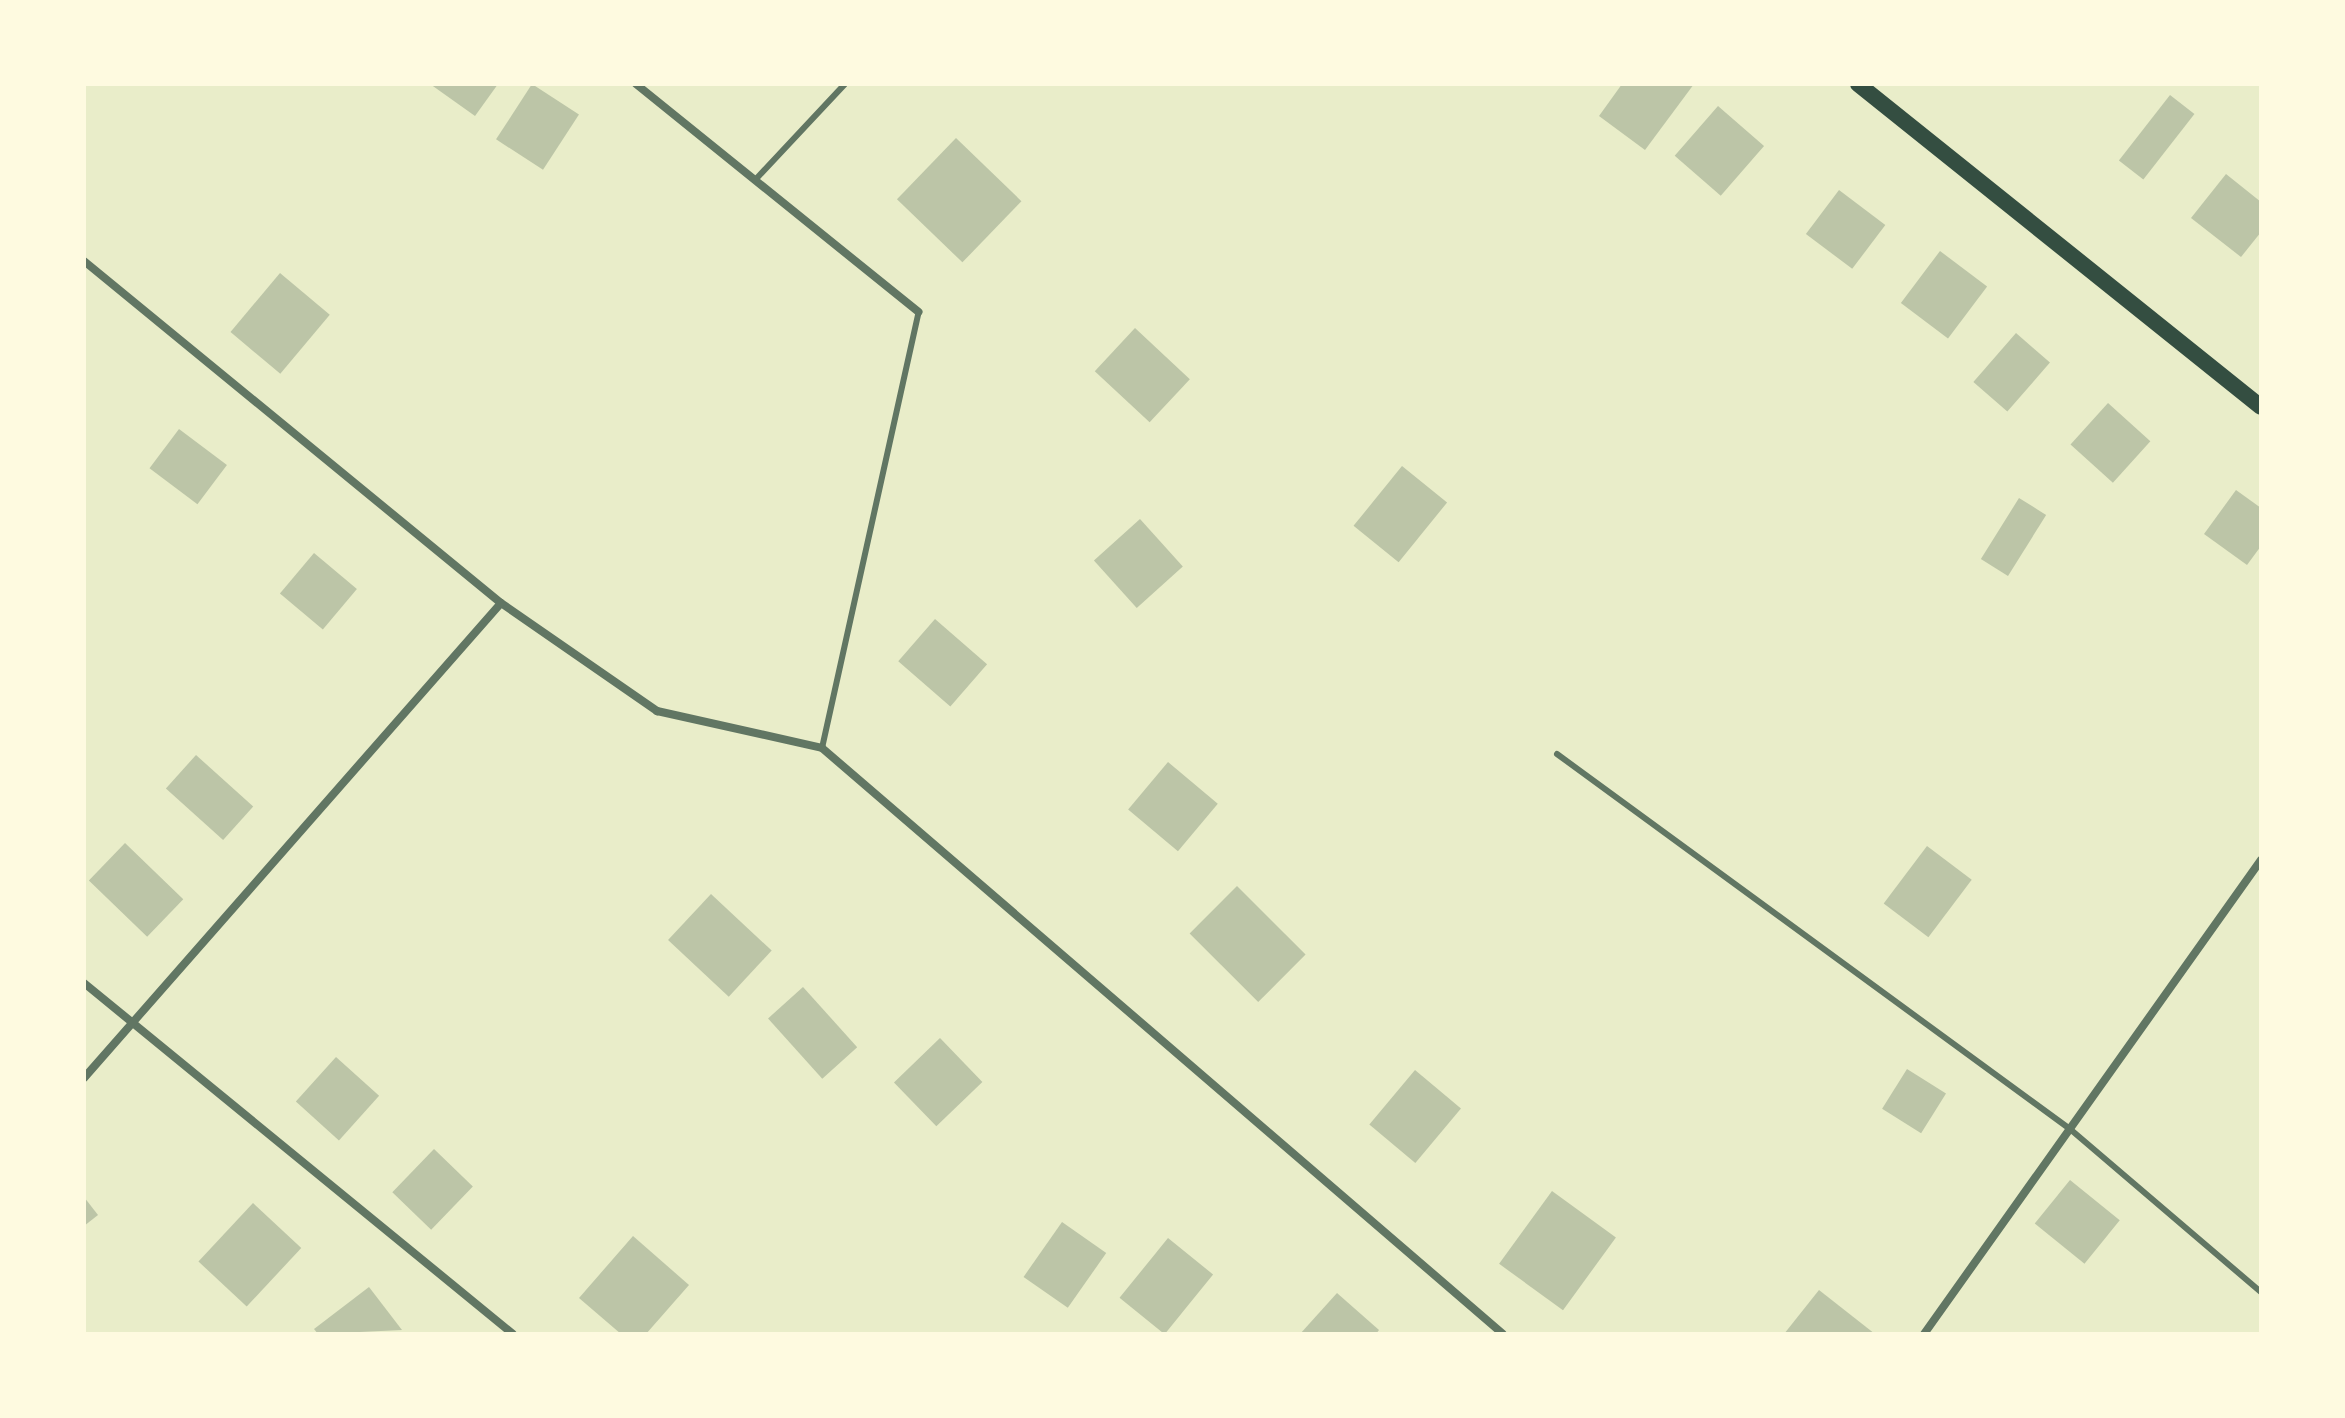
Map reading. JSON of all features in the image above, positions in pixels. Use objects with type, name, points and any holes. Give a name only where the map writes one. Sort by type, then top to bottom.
[{"type":"main road","points":[[1858,84],[2261,407]]},
{"type":"street","points":[[636,84],[919,312]]},
{"type":"street","points":[[84,261],[501,603],[657,711],[822,748],[1503,1334]]},
{"type":"street","points":[[84,1078],[501,603]]},
{"type":"street","points":[[1924,1334],[2261,860]]},
{"type":"street","points":[[84,983],[513,1334]]},
{"type":"lane","points":[[756,179],[845,84]]},
{"type":"lane","points":[[822,748],[919,312]]},
{"type":"lane","points":[[1557,754],[2070,1129],[2261,1292]]},
{"type":"building","points":[[430,84],[498,84],[475,116]]},
{"type":"building","points":[[532,84],[579,114],[543,170],[496,139]]},
{"type":"building","points":[[1622,84],[1694,84],[1645,150],[1599,116]]},
{"type":"building","points":[[2170,95],[2194,114],[2143,179],[2119,160]]},
{"type":"building","points":[[1718,106],[1764,146],[1721,196],[1675,156]]},
{"type":"building","points":[[956,138],[1021,201],[962,262],[897,199]]},
{"type":"building","points":[[2226,174],[2261,202],[2261,232],[2241,257],[2191,218]]},
{"type":"building","points":[[1839,190],[1885,225],[1852,269],[1806,234]]},
{"type":"building","points":[[1940,251],[1987,287],[1948,338],[1901,303]]},
{"type":"building","points":[[280,273],[330,315],[280,374],[231,332]]},
{"type":"building","points":[[1135,328],[1190,379],[1150,422],[1095,371]]},
{"type":"building","points":[[2016,333],[2050,363],[2007,412],[1973,382]]},
{"type":"building","points":[[2108,403],[2150,441],[2113,483],[2071,445]]},
{"type":"building","points":[[179,429],[227,465],[197,504],[150,468]]},
{"type":"building","points":[[1402,466],[1447,503],[1399,562],[1354,526]]},
{"type":"building","points":[[2236,490],[2261,508],[2261,546],[2247,565],[2204,534]]},
{"type":"building","points":[[2019,498],[2046,515],[2008,576],[1981,559]]},
{"type":"building","points":[[1140,519],[1183,567],[1137,608],[1094,560]]},
{"type":"building","points":[[314,553],[357,589],[323,630],[280,594]]},
{"type":"building","points":[[935,619],[987,664],[950,707],[898,661]]},
{"type":"building","points":[[196,755],[253,807],[223,840],[166,788]]},
{"type":"building","points":[[1168,762],[1218,804],[1178,851],[1128,809]]},
{"type":"building","points":[[125,843],[183,899],[147,937],[89,880]]},
{"type":"building","points":[[1927,846],[1972,880],[1928,937],[1884,904]]},
{"type":"building","points":[[1237,886],[1306,955],[1258,1002],[1190,933]]},
{"type":"building","points":[[711,894],[772,951],[729,997],[668,940]]},
{"type":"building","points":[[803,987],[857,1047],[822,1079],[768,1018]]},
{"type":"building","points":[[940,1038],[982,1082],[936,1126],[894,1082]]},
{"type":"building","points":[[336,1057],[379,1096],[339,1140],[296,1102]]},
{"type":"building","points":[[1907,1069],[1946,1093],[1921,1133],[1882,1109]]},
{"type":"building","points":[[1415,1070],[1461,1109],[1415,1163],[1369,1124]]},
{"type":"building","points":[[434,1149],[473,1187],[431,1230],[392,1192]]},
{"type":"building","points":[[2070,1180],[2120,1220],[2084,1264],[2035,1224]]},
{"type":"building","points":[[1552,1191],[1616,1237],[1563,1310],[1499,1264]]},
{"type":"building","points":[[84,1197],[98,1215],[84,1226]]},
{"type":"building","points":[[253,1203],[301,1248],[247,1307],[198,1262]]},
{"type":"building","points":[[1062,1222],[1106,1253],[1068,1308],[1024,1277]]},
{"type":"building","points":[[633,1236],[689,1285],[646,1334],[621,1334],[579,1298]]},
{"type":"building","points":[[1168,1238],[1213,1275],[1165,1334],[1120,1298]]},
{"type":"building","points":[[369,1287],[402,1330],[318,1334],[314,1329]]},
{"type":"building","points":[[1819,1290],[1875,1334],[1784,1334]]},
{"type":"building","points":[[1337,1293],[1379,1330],[1376,1334],[1300,1334]]}]
